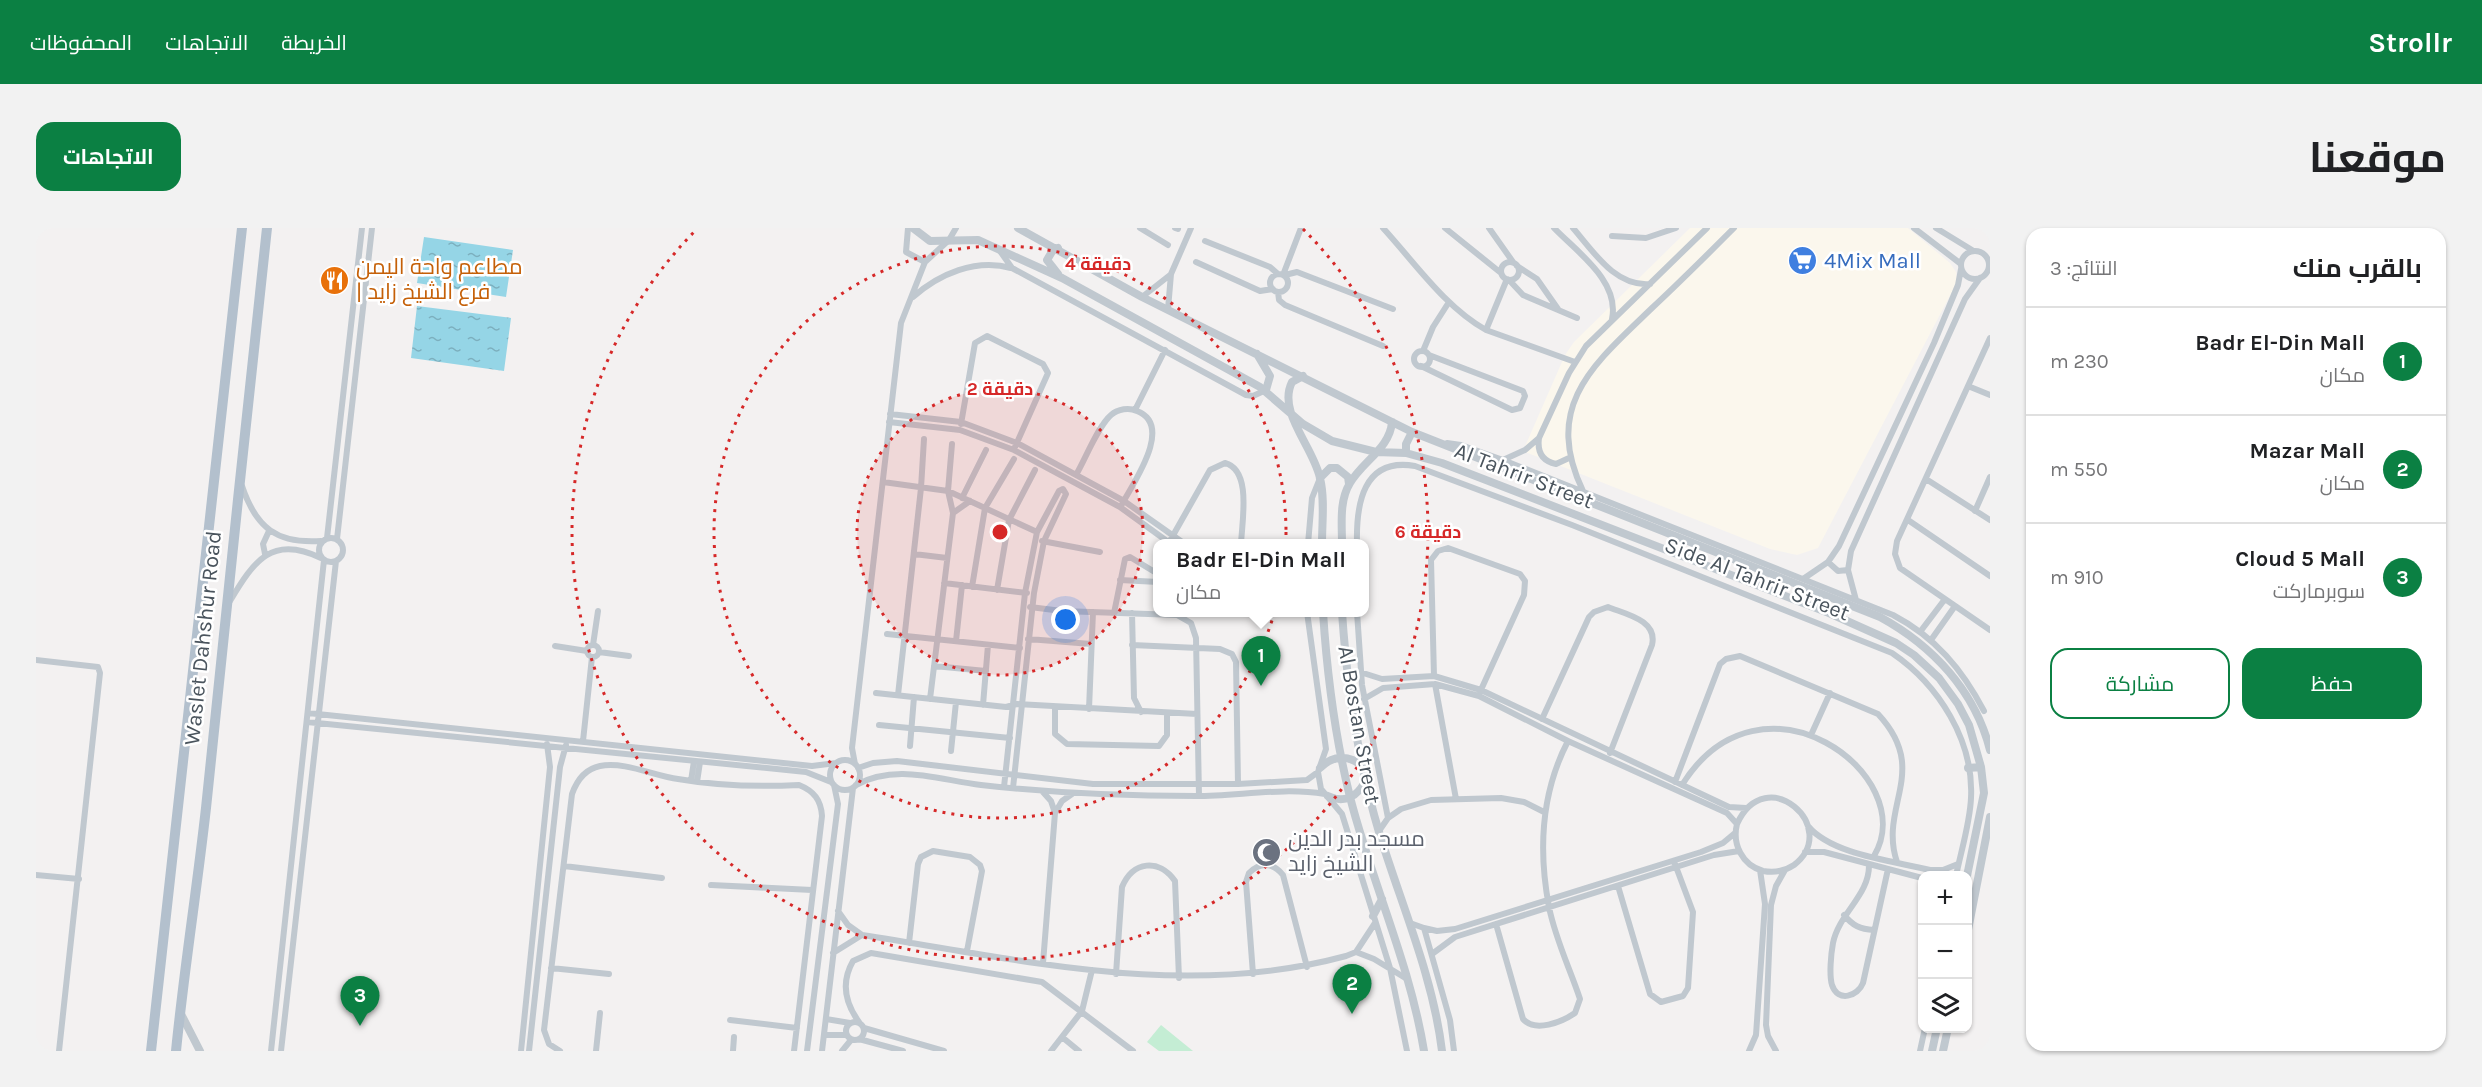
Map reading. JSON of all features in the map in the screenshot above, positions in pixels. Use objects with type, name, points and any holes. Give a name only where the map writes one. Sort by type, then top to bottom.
[{"type":"main road","name":"Waslet Dahshur Road","points":[[151,1051],[242,228]]},
{"type":"main road","name":"Waslet Dahshur Road","points":[[176,1051],[228,604],[267,228]]},
{"type":"street","points":[[271,1051],[317,630],[322,559],[318,548],[324,539],[362,228]]},
{"type":"street","points":[[282,1051],[336,561],[343,550],[337,539],[372,228]]},
{"type":"street","points":[[908,228],[906,252],[925,262]]},
{"type":"street","name":"Al Tahrir Street","points":[[913,228],[930,241],[978,240],[1062,278],[1266,390],[1303,424],[1332,441],[1376,452],[1406,453],[1442,463],[1867,629],[1914,655],[1949,690],[1969,725],[1981,767],[1983,792],[1968,871]]},
{"type":"street","points":[[822,1051],[849,805],[860,777],[852,748],[902,323],[925,262],[950,240],[956,228]]},
{"type":"street","name":"Al Tahrir Street","points":[[1018,228],[1142,297],[1412,432],[1615,509],[1666,534],[1882,614],[1924,646],[1958,684],[1978,715],[1990,750]]},
{"type":"street","points":[[1140,228],[1168,245]]},
{"type":"street","points":[[1168,309],[1171,274],[1191,228]]},
{"type":"street","points":[[1282,275],[1301,228]]},
{"type":"street","points":[[1383,228],[1466,318],[1486,330],[1575,362]]},
{"type":"street","points":[[1445,228],[1501,273],[1523,295],[1577,318]]},
{"type":"street","points":[[1489,228],[1515,264],[1546,287],[1558,309]]},
{"type":"street","points":[[1554,228],[1608,286],[1613,303],[1612,321]]},
{"type":"street","points":[[1573,228],[1617,276],[1639,285],[1650,284]]},
{"type":"street","points":[[1612,236],[1646,238],[1676,228]]},
{"type":"street","points":[[1503,460],[1525,450],[1539,438],[1575,362],[1586,346],[1707,228]]},
{"type":"street","points":[[1583,492],[1569,458],[1569,420],[1589,374],[1605,354],[1734,228]]},
{"type":"street","points":[[1914,228],[1961,266],[1971,278],[1990,279]]},
{"type":"street","points":[[1933,242],[1936,242],[1940,236],[1937,228]]},
{"type":"street","points":[[1856,600],[1848,570],[1851,551],[1965,299],[1989,267],[1989,260],[1978,251],[1972,250],[1937,228]]},
{"type":"street","points":[[1196,262],[1260,291],[1287,286],[1282,275],[1270,267],[1205,241]]},
{"type":"street","points":[[998,248],[1012,268]]},
{"type":"street","points":[[1058,249],[1049,254],[1047,260],[1062,278]]},
{"type":"street","points":[[1803,579],[1828,562],[1839,546],[1934,343],[1958,285],[1966,253],[1972,250]]},
{"type":"street","points":[[1486,330],[1508,280],[1516,277],[1515,264]]},
{"type":"street","points":[[1501,273],[1503,265],[1515,264]]},
{"type":"street","points":[[910,299],[926,285],[963,268],[984,265],[1012,268],[1246,395],[1260,395],[1266,390],[1270,376],[1257,354]]},
{"type":"street","points":[[1383,346],[1286,305],[1279,300],[1270,280],[1297,272],[1392,309]]},
{"type":"street","points":[[1142,297],[1171,274]]},
{"type":"street","points":[[1421,366],[1429,362],[1426,353],[1433,327],[1449,302]]},
{"type":"street","points":[[1152,343],[1157,332]]},
{"type":"street","points":[[960,430],[975,343],[987,336],[1043,364],[1048,373],[1015,447]]},
{"type":"street","points":[[1990,340],[1896,546],[1896,561],[1900,568],[1990,630]]},
{"type":"street","points":[[1934,343],[1943,347]]},
{"type":"street","points":[[1135,410],[1165,350]]},
{"type":"street","points":[[1426,353],[1521,389],[1525,396],[1520,408],[1512,410],[1416,363],[1415,356],[1426,353]]},
{"type":"street","points":[[1304,376],[1292,382],[1288,391],[1289,410],[1306,440],[1320,478],[1323,498],[1322,539]]},
{"type":"street","points":[[1968,386],[1990,395]]},
{"type":"street","points":[[1075,478],[1108,418],[1118,411],[1135,410],[1148,419],[1154,438],[1122,504]]},
{"type":"street","points":[[890,414],[961,422],[1015,447],[1122,504],[1168,539]]},
{"type":"street","points":[[889,422],[960,430],[1015,447]]},
{"type":"street","points":[[1342,539],[1342,508],[1349,484],[1387,442],[1392,422]]},
{"type":"street","points":[[1406,453],[1406,444],[1412,432]]},
{"type":"street","points":[[1539,438],[1539,453],[1543,459],[1556,464],[1569,458]]},
{"type":"street","points":[[898,695],[921,488],[924,439]]},
{"type":"street","name":"Side Al Tahrir Street","points":[[1440,443],[1461,445],[1503,460],[1583,492],[1615,509],[1764,569],[1803,579],[1856,600],[1920,632],[1931,640],[1960,670],[1984,711]]},
{"type":"street","points":[[930,699],[953,513],[948,491],[952,444]]},
{"type":"street","points":[[962,498],[986,450]]},
{"type":"street","points":[[972,586],[985,508],[1014,459]]},
{"type":"street","points":[[1439,475],[1442,463]]},
{"type":"street","points":[[1172,539],[1210,470],[1225,464],[1236,468],[1242,478],[1241,539]]},
{"type":"street","name":"Side Al Tahrir Street","points":[[1357,539],[1359,500],[1374,476],[1386,467],[1402,464],[1439,475],[1572,525],[1863,639],[1899,658],[1932,688],[1955,726],[1968,768],[1971,801],[1957,871]]},
{"type":"street","points":[[1308,539],[1312,498],[1320,478],[1330,468],[1337,468],[1348,477],[1349,484]]},
{"type":"street","points":[[997,590],[1009,520],[1035,470]]},
{"type":"street","points":[[240,472],[246,499],[268,531],[290,540],[337,539]]},
{"type":"street","points":[[1975,511],[1990,477]]},
{"type":"street","points":[[1926,479],[1990,520]]},
{"type":"street","points":[[883,482],[948,491],[1038,533],[1044,541],[1100,552]]},
{"type":"street","points":[[1004,787],[1010,738],[1017,704],[1044,541],[1066,494],[1063,489],[1059,491],[1038,533],[1025,593],[1020,648],[1017,704],[1015,776],[1013,788]]},
{"type":"street","points":[[1864,493],[1875,498]]},
{"type":"street","points":[[953,513],[970,501]]},
{"type":"street","points":[[1572,525],[1574,514]]},
{"type":"street","points":[[1908,520],[1990,576]]},
{"type":"street","points":[[265,554],[263,544],[268,531]]},
{"type":"street","points":[[1038,533],[1047,532]]},
{"type":"street","points":[[1662,549],[1666,534]]},
{"type":"street","points":[[228,604],[244,578],[265,554],[274,549],[292,548],[322,559],[336,561]]},
{"type":"street","points":[[1434,676],[1431,560],[1438,551],[1448,548],[1520,574],[1526,581],[1524,595],[1480,693]]},
{"type":"street","points":[[914,554],[947,558]]},
{"type":"street","points":[[1114,613],[1123,561],[1130,557],[1153,571]]},
{"type":"street","points":[[1828,562],[1834,570],[1848,570]]},
{"type":"street","points":[[1120,580],[1153,582]]},
{"type":"street","points":[[1740,592],[1745,580]]},
{"type":"street","points":[[944,583],[1034,593]]},
{"type":"street","points":[[956,641],[962,585]]},
{"type":"street","points":[[1920,632],[1945,599]]},
{"type":"street","points":[[1024,606],[1153,614]]},
{"type":"street","points":[[1931,640],[1955,606]]},
{"type":"street","points":[[1542,719],[1589,617],[1594,612],[1608,607],[1647,624],[1653,640],[1608,759]]},
{"type":"street","points":[[587,651],[593,645],[598,611]]},
{"type":"street","points":[[1089,709],[1093,612]]},
{"type":"street","points":[[1132,614],[1134,698],[1141,712]]},
{"type":"street","points":[[1188,617],[1196,633],[1199,796]]},
{"type":"street","points":[[1308,617],[1326,739],[1325,759],[1319,770],[1319,783],[1342,814],[1390,968],[1407,1051]]},
{"type":"street","name":"Al Bostan Street","points":[[1323,617],[1326,662],[1350,798],[1407,979],[1424,1051]]},
{"type":"street","name":"Al Bostan Street","points":[[1342,617],[1346,662],[1366,780],[1379,831],[1410,923],[1437,1022],[1442,1051]]},
{"type":"street","points":[[1358,617],[1360,672],[1364,699],[1388,818]]},
{"type":"street","points":[[1863,639],[1867,629]]},
{"type":"street","points":[[317,630],[328,632]]},
{"type":"street","points":[[887,634],[1020,648]]},
{"type":"street","points":[[1028,639],[1091,645]]},
{"type":"street","points":[[593,645],[598,648],[599,652]]},
{"type":"street","points":[[983,705],[988,645]]},
{"type":"street","points":[[1132,645],[1225,649],[1235,657],[1238,784]]},
{"type":"street","points":[[555,646],[587,651],[592,657],[580,749]]},
{"type":"street","points":[[592,657],[599,652],[629,656]]},
{"type":"street","points":[[1675,782],[1720,664],[1726,659],[1740,656],[1878,714],[1893,733],[1903,769],[1892,840],[1897,862]]},
{"type":"street","points":[[36,660],[98,667],[100,671],[59,1051]]},
{"type":"street","points":[[934,666],[986,671]]},
{"type":"street","points":[[1360,672],[1382,679],[1434,676],[1480,693],[1542,719],[1682,785],[1728,810],[1737,824]]},
{"type":"street","points":[[1382,679],[1379,686],[1383,688]]},
{"type":"street","points":[[1364,699],[1383,688],[1435,684],[1480,693],[1568,741],[1728,810],[1746,808],[1763,799],[1782,799],[1798,809],[1808,826],[1825,842],[1935,871]]},
{"type":"street","points":[[1435,684],[1456,799]]},
{"type":"street","points":[[1949,690],[1958,684]]},
{"type":"street","points":[[876,693],[1006,707],[1017,704],[1197,714]]},
{"type":"street","points":[[1811,735],[1830,693]]},
{"type":"street","points":[[910,746],[914,697]]},
{"type":"street","points":[[1124,711],[1134,698]]},
{"type":"street","points":[[951,750],[956,702]]},
{"type":"street","points":[[1055,707],[1055,734],[1067,744],[1159,746],[1167,735],[1167,712]]},
{"type":"street","points":[[308,713],[818,766],[848,760],[857,766],[889,761],[1093,784],[1238,784],[1307,780],[1329,760],[1342,757],[1354,759],[1363,766]]},
{"type":"street","points":[[307,722],[819,775],[845,790],[890,773],[1074,794],[1199,796],[1309,792],[1339,800],[1350,798],[1360,791],[1366,780]]},
{"type":"street","points":[[879,725],[1010,738]]},
{"type":"street","points":[[449,736],[451,728]]},
{"type":"street","points":[[1682,785],[1705,755],[1737,735],[1774,728],[1811,735],[1834,747],[1854,764],[1874,793],[1884,827],[1874,856]]},
{"type":"street","points":[[531,744],[532,736]]},
{"type":"street","points":[[520,1051],[550,767],[546,737]]},
{"type":"street","points":[[1326,739],[1339,737]]},
{"type":"street","points":[[529,1051],[560,767],[567,740]]},
{"type":"street","points":[[1496,924],[1527,1023],[1538,1027],[1570,1017],[1580,1004],[1549,908],[1543,851],[1544,812],[1553,775],[1568,741]]},
{"type":"street","points":[[694,782],[697,761]]},
{"type":"street","points":[[807,1051],[818,980],[838,804],[830,774],[836,763]]},
{"type":"street","points":[[546,1040],[544,1029],[572,794],[582,775],[591,769],[612,765],[694,782],[737,786],[799,785],[813,793],[821,808],[822,816],[794,1051]]},
{"type":"street","points":[[818,766],[819,775]]},
{"type":"street","points":[[550,767],[560,767]]},
{"type":"street","points":[[934,778],[936,767]]},
{"type":"street","points":[[1968,768],[1981,767]]},
{"type":"street","points":[[1307,780],[1310,784],[1309,792]]},
{"type":"street","points":[[1042,791],[1051,801],[1055,813],[1043,963]]},
{"type":"street","points":[[1055,813],[1062,801],[1074,794]]},
{"type":"street","points":[[1379,831],[1388,818],[1416,803],[1501,798],[1524,802],[1544,812]]},
{"type":"street","points":[[297,802],[308,803]]},
{"type":"street","points":[[838,804],[849,805]]},
{"type":"street","points":[[1746,808],[1735,833],[1739,851],[1748,863],[1760,870],[1785,870],[1796,863],[1808,844],[1808,826]]},
{"type":"street","points":[[1969,925],[1990,817]]},
{"type":"street","points":[[1884,827],[1894,828]]},
{"type":"street","points":[[1432,954],[1442,944],[1455,937],[1618,886],[1723,843],[1735,833]]},
{"type":"street","points":[[1723,843],[1726,852]]},
{"type":"street","points":[[1410,923],[1437,931],[1455,928],[1675,864],[1739,851]]},
{"type":"street","points":[[909,942],[918,864],[926,853],[942,852],[970,857],[980,865],[982,871],[967,951]]},
{"type":"street","points":[[1805,852],[1824,852],[1918,877]]},
{"type":"street","points":[[1116,974],[1122,886],[1127,876],[1136,868],[1147,864],[1158,866],[1168,872],[1175,881],[1179,978]]},
{"type":"street","points":[[1253,974],[1246,882],[1249,873],[1263,864],[1273,866],[1283,875],[1307,967]]},
{"type":"street","points":[[1618,886],[1650,994],[1661,1002],[1683,996],[1688,988],[1694,922],[1690,902],[1675,864]]},
{"type":"street","points":[[1869,864],[1866,886],[1844,915],[1833,945],[1832,986],[1837,993],[1845,996],[1853,995],[1860,990],[1888,869]]},
{"type":"street","points":[[1947,871],[1958,864]]},
{"type":"street","points":[[564,866],[662,878]]},
{"type":"street","points":[[1760,870],[1765,896],[1766,1025],[1767,1036],[1776,1051]]},
{"type":"street","points":[[1749,1051],[1756,1035],[1773,896],[1785,870]]},
{"type":"street","points":[[36,875],[79,879]]},
{"type":"street","points":[[711,885],[812,890]]},
{"type":"street","points":[[1356,952],[1382,899]]},
{"type":"street","points":[[838,911],[848,925],[862,935],[1116,974],[1179,978],[1253,974],[1307,967],[1356,952],[1407,979]]},
{"type":"street","points":[[1844,915],[1851,924],[1862,930],[1874,930]]},
{"type":"street","points":[[1424,928],[1450,1020],[1454,1051]]},
{"type":"street","points":[[1437,931],[1442,944]]},
{"type":"street","points":[[833,953],[862,935]]},
{"type":"street","points":[[859,1039],[864,1033],[862,1025],[848,1003],[846,979],[853,961],[871,953],[1036,980],[1047,985],[1133,1051]]},
{"type":"street","points":[[551,968],[609,974]]},
{"type":"street","points":[[1051,1051],[1082,1011],[1092,970]]},
{"type":"street","points":[[818,980],[830,982]]},
{"type":"street","points":[[180,1011],[200,1051]]},
{"type":"street","points":[[596,1051],[600,1013]]},
{"type":"street","points":[[826,1019],[862,1025],[944,1051]]},
{"type":"street","points":[[730,1020],[797,1028]]},
{"type":"street","points":[[842,1051],[849,1037],[846,1029],[850,1023]]},
{"type":"street","points":[[1921,1049],[1924,1033]]},
{"type":"street","points":[[1932,1051],[1936,1033]]},
{"type":"street","points":[[1943,1051],[1947,1033]]},
{"type":"street","points":[[824,1035],[859,1039],[903,1051]]},
{"type":"street","points":[[733,1051],[734,1037]]},
{"type":"street","points":[[1062,1037],[1079,1051]]},
{"type":"street","points":[[530,1038],[546,1040],[560,1051]]},
{"type":"shaded area","points":[[1690,228],[1908,228],[1950,263],[1956,272],[1957,282],[1818,548],[1797,555],[1770,549],[1523,451],[1565,355],[1574,342]]},
{"type":"green space","points":[[1161,1025],[1193,1051],[1159,1051],[1147,1042]]},
{"type":"water","points":[[424,237],[513,250],[506,297],[417,283]]},
{"type":"water","points":[[417,306],[511,318],[504,371],[411,358]]},
{"type":"place","name":"4Mix Mall","points":[[1803,261]]},
{"type":"place","name":"مطاعم واحة اليمن | فرع الشيخ زايد","points":[[335,280]]},
{"type":"place","name":"Badr El-Din Mall","points":[[1261,686]]},
{"type":"place","name":"مسجد بدر الدين الشيخ زايد","points":[[1267,852]]},
{"type":"place","name":"Mazar Mall","points":[[1352,1014]]},
{"type":"place","name":"Cloud 5 Mall","points":[[360,1026]]}]
